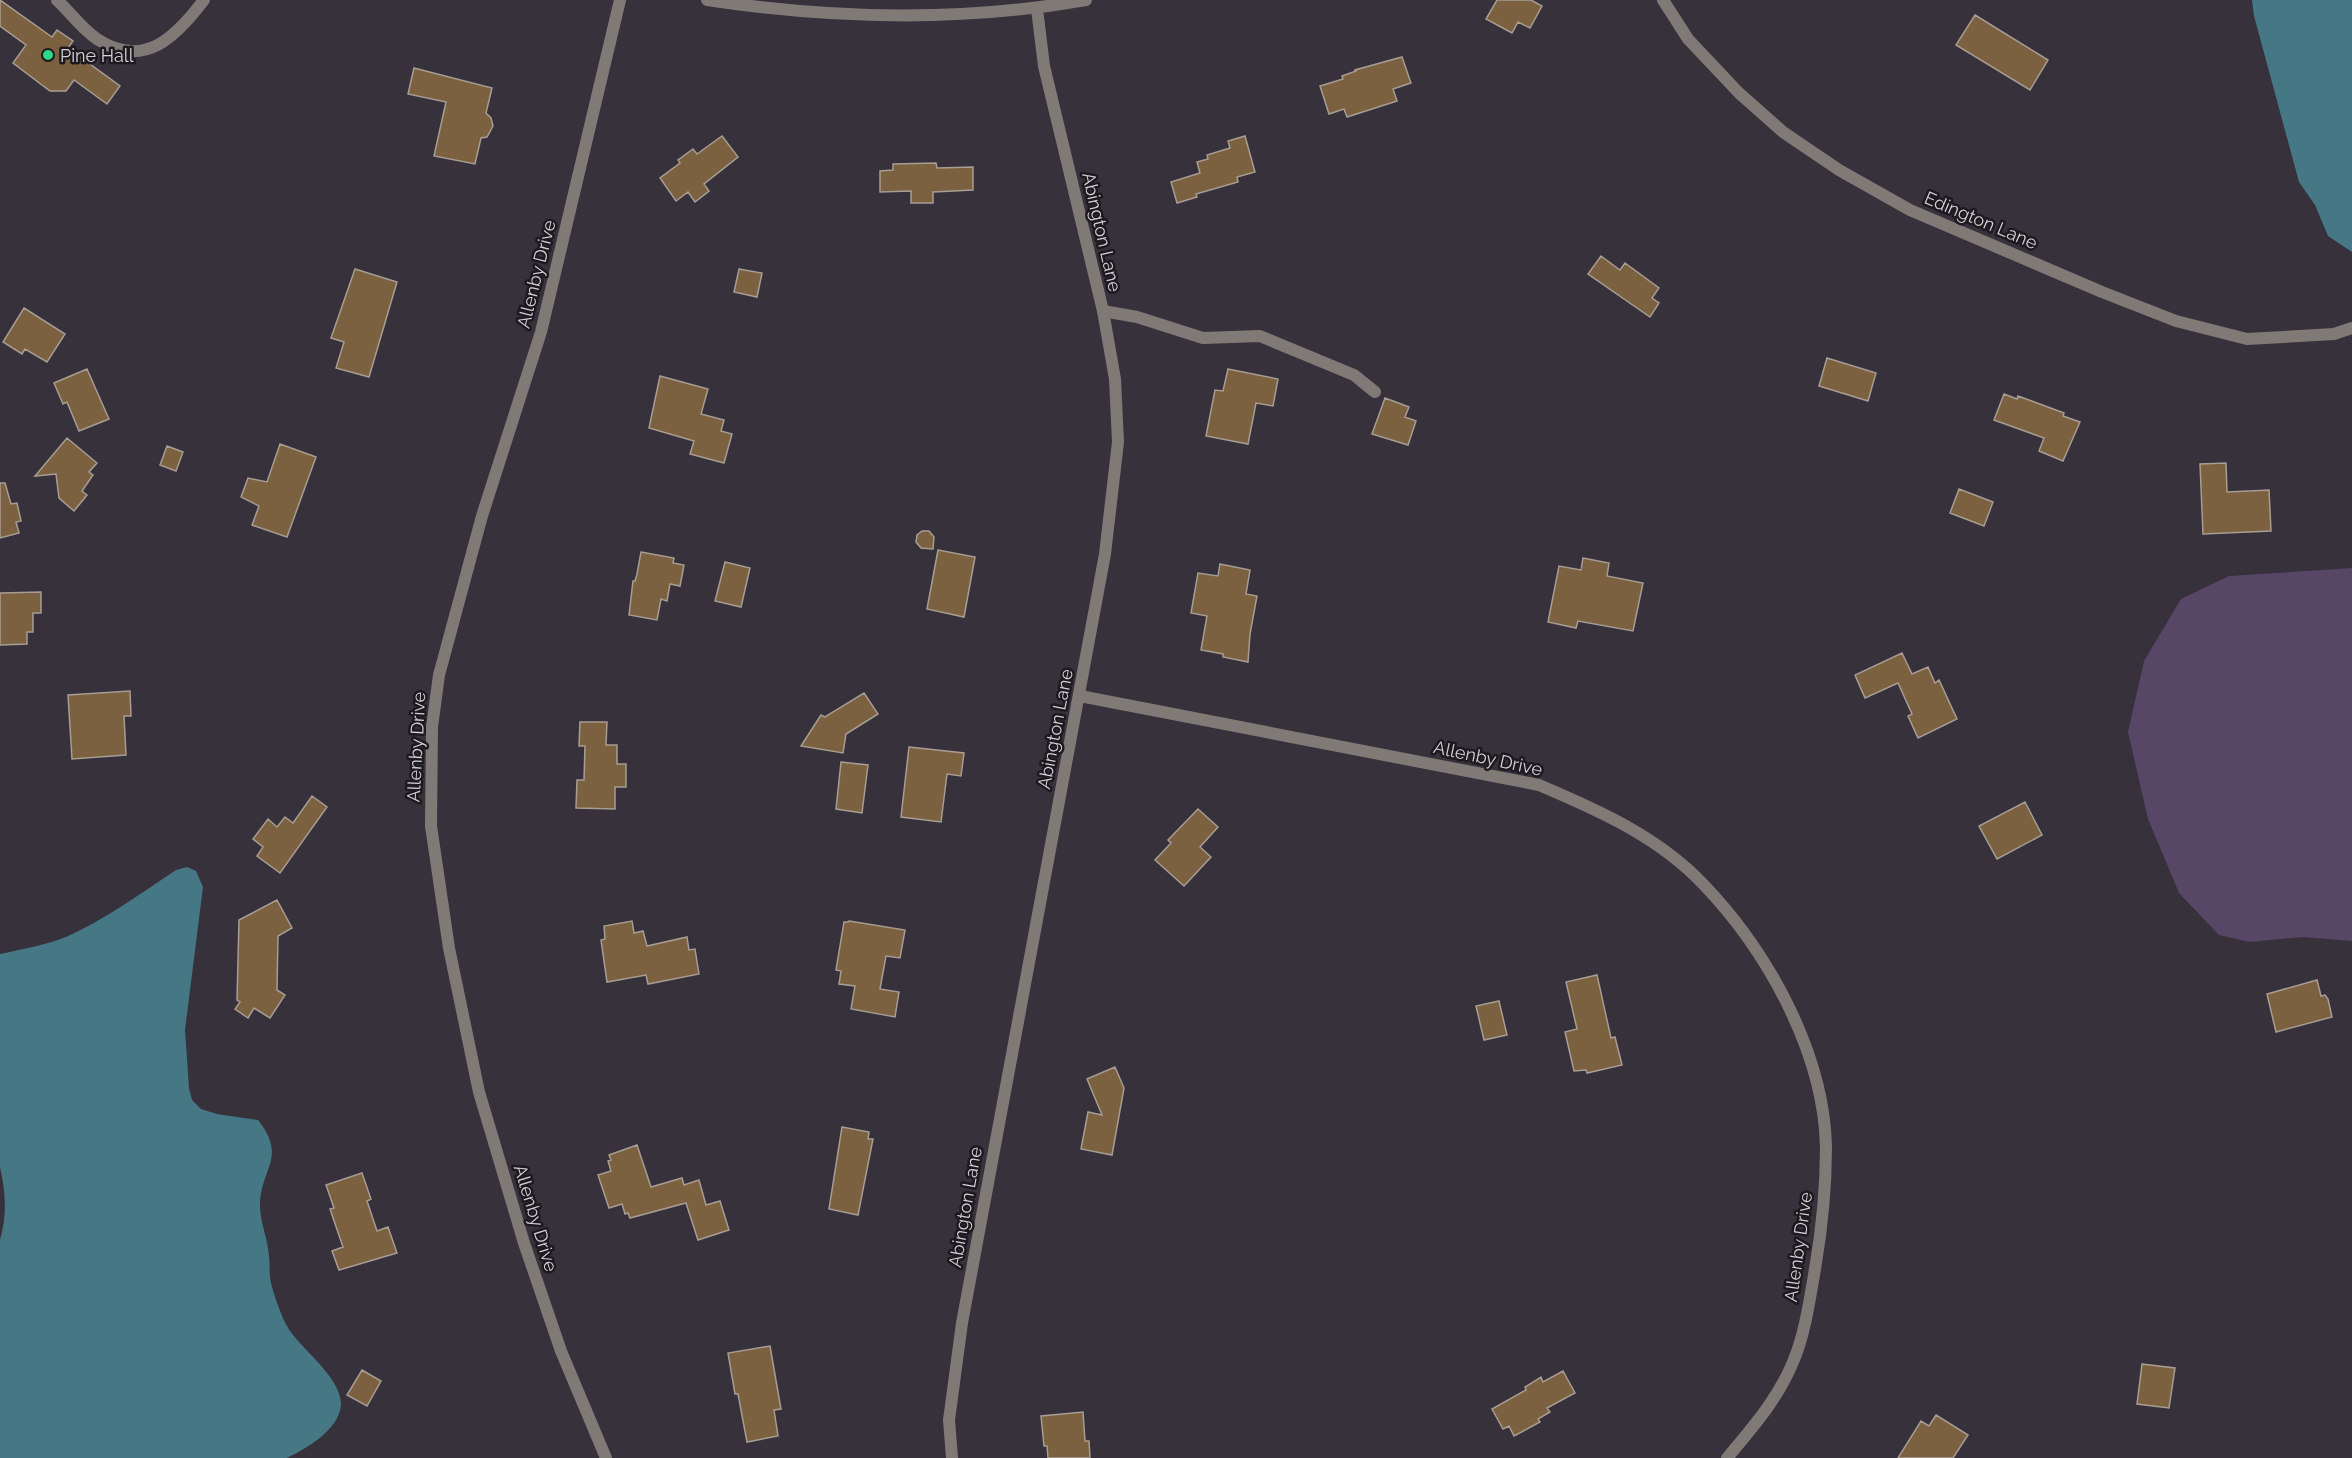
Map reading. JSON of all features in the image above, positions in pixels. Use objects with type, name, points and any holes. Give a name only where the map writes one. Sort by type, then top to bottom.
[{"type":"street","points":[[57,0],[96,38],[120,51],[149,51],[171,36],[204,0]]},
{"type":"street","name":"Allenby Drive","points":[[606,1458],[561,1351],[524,1244],[479,1092],[449,948],[431,826],[431,803],[432,728],[439,675],[482,516],[541,332],[620,0]]},
{"type":"street","points":[[707,0],[905,17],[1037,9],[1086,0]]},
{"type":"street","name":"Edington Lane","points":[[1663,0],[1688,39],[1739,93],[1783,132],[1839,170],[1910,210],[2102,292],[2187,323],[2247,339],[2334,334],[2352,328]]},
{"type":"street","name":"Abington Lane","points":[[952,1458],[949,1420],[962,1323],[1080,696],[1105,554],[1118,442],[1115,379],[1103,311],[1044,66],[1037,9]]},
{"type":"street","points":[[1103,311],[1137,317],[1203,338],[1260,336],[1354,375],[1375,392]]},
{"type":"street","name":"Allenby Drive","points":[[1080,696],[1539,785],[1606,814],[1653,843],[1703,884],[1742,927],[1775,980],[1802,1037],[1819,1092],[1826,1145],[1824,1218],[1809,1303],[1794,1361],[1768,1409],[1726,1458]]},
{"type":"shaded area","points":[[2352,568],[2352,941],[2302,937],[2250,942],[2219,935],[2179,893],[2148,819],[2128,732],[2144,661],[2181,599],[2229,576]]},
{"type":"water","points":[[2252,0],[2352,0],[2352,252],[2328,236],[2315,205],[2299,182],[2254,16]]},
{"type":"water","points":[[187,867],[196,871],[203,887],[185,1030],[192,1100],[201,1109],[217,1114],[258,1120],[267,1133],[272,1154],[261,1193],[260,1206],[271,1283],[287,1326],[335,1384],[341,1405],[339,1414],[321,1437],[287,1458],[0,1458],[0,1240],[5,1204],[0,1167],[0,954],[68,936],[110,914],[176,870]]},
{"type":"building","name":"Pine Hall","points":[[0,0],[52,37],[57,30],[73,41],[68,48],[120,86],[107,104],[74,80],[66,91],[50,91],[13,63],[26,45],[0,26]]},
{"type":"building","points":[[1497,0],[1531,0],[1542,6],[1530,28],[1518,22],[1512,33],[1486,19]]},
{"type":"building","points":[[1975,15],[2048,60],[2030,90],[1956,45]]},
{"type":"building","points":[[1402,57],[1411,83],[1393,89],[1397,101],[1347,117],[1344,109],[1329,114],[1320,86],[1343,79],[1342,76],[1355,70]]},
{"type":"building","points":[[414,68],[492,88],[486,113],[491,118],[493,126],[487,137],[481,138],[475,164],[434,156],[446,102],[408,94]]},
{"type":"building","points":[[722,136],[738,157],[704,184],[709,191],[695,202],[688,192],[676,201],[660,178],[680,163],[678,160],[693,149],[697,154]]},
{"type":"building","points":[[1245,136],[1255,172],[1237,177],[1238,182],[1196,194],[1197,197],[1177,203],[1171,182],[1200,173],[1197,162],[1208,159],[1207,155],[1230,148],[1228,141]]},
{"type":"building","points":[[936,163],[937,168],[973,167],[973,190],[933,192],[933,203],[911,203],[911,191],[880,192],[880,171],[893,170],[893,164]]},
{"type":"building","points":[[1601,256],[1620,270],[1625,263],[1659,288],[1652,298],[1659,303],[1650,317],[1588,274]]},
{"type":"building","points":[[355,269],[397,282],[369,377],[336,368],[344,342],[331,338]]},
{"type":"building","points":[[739,269],[762,273],[757,297],[734,292]]},
{"type":"building","points":[[24,308],[65,334],[47,362],[25,349],[22,354],[3,342]]},
{"type":"building","points":[[1827,358],[1876,373],[1868,401],[1819,386]]},
{"type":"building","points":[[87,369],[109,419],[79,431],[67,402],[63,404],[54,383]]},
{"type":"building","points":[[1228,369],[1278,379],[1273,406],[1256,403],[1248,444],[1206,436],[1215,390],[1223,391]]},
{"type":"building","points":[[660,376],[708,389],[701,414],[724,420],[721,431],[732,434],[724,463],[690,454],[694,441],[649,428]]},
{"type":"building","points":[[2004,394],[2017,399],[2018,396],[2064,413],[2063,416],[2080,422],[2063,461],[2039,451],[2044,438],[1994,420]]},
{"type":"building","points":[[1385,398],[1409,407],[1405,417],[1416,421],[1408,445],[1372,434]]},
{"type":"building","points":[[67,438],[97,463],[89,472],[93,475],[82,491],[87,495],[74,511],[59,498],[56,474],[35,476]]},
{"type":"building","points":[[280,444],[316,457],[287,537],[252,525],[259,506],[241,497],[248,478],[267,482]]},
{"type":"building","points":[[167,446],[183,452],[176,471],[160,465]]},
{"type":"building","points":[[2226,463],[2227,492],[2269,490],[2271,531],[2203,534],[2200,464]]},
{"type":"building","points":[[0,483],[5,483],[11,504],[17,503],[21,521],[16,522],[19,533],[0,538]]},
{"type":"building","points":[[1959,489],[1993,502],[1984,526],[1950,513]]},
{"type":"building","points":[[922,531],[929,531],[934,537],[933,549],[921,548],[916,542],[917,535]]},
{"type":"building","points":[[938,550],[975,557],[964,617],[927,609]]},
{"type":"building","points":[[641,552],[674,558],[673,563],[684,565],[680,586],[670,584],[667,601],[661,599],[657,620],[629,615],[633,581],[637,574]]},
{"type":"building","points":[[1583,558],[1609,563],[1607,576],[1643,583],[1633,631],[1578,621],[1576,628],[1548,622],[1559,566],[1581,570]]},
{"type":"building","points":[[725,562],[750,568],[741,607],[715,601]]},
{"type":"building","points":[[1220,564],[1250,570],[1246,594],[1257,596],[1250,634],[1248,662],[1201,650],[1207,616],[1191,613],[1198,573],[1218,576]]},
{"type":"building","points":[[41,592],[41,613],[33,613],[33,632],[27,632],[27,644],[0,645],[0,593]]},
{"type":"building","points":[[1902,653],[1912,674],[1928,667],[1935,683],[1939,680],[1957,719],[1918,738],[1908,716],[1912,714],[1898,683],[1865,698],[1855,675]]},
{"type":"building","points":[[130,691],[131,716],[124,716],[126,755],[72,759],[68,695]]},
{"type":"building","points":[[864,693],[878,714],[846,734],[843,753],[801,746],[821,715],[825,717]]},
{"type":"building","points":[[580,722],[607,722],[606,745],[617,745],[617,764],[626,764],[626,787],[615,787],[615,809],[576,808],[577,780],[584,780],[585,746],[579,746]]},
{"type":"building","points":[[909,747],[964,753],[961,776],[947,774],[941,822],[901,817]]},
{"type":"building","points":[[841,762],[868,765],[862,813],[836,809]]},
{"type":"building","points":[[312,796],[327,807],[280,873],[257,856],[263,847],[253,839],[268,819],[277,827],[285,817],[293,823]]},
{"type":"building","points":[[2025,802],[2042,835],[1997,859],[1979,826]]},
{"type":"building","points":[[1198,809],[1218,827],[1200,847],[1211,857],[1184,886],[1155,860],[1171,843],[1168,840]]},
{"type":"building","points":[[277,900],[292,928],[278,936],[277,990],[285,995],[270,1018],[254,1008],[248,1018],[235,1009],[240,1002],[237,1000],[239,920]]},
{"type":"building","points":[[632,921],[634,933],[643,931],[647,946],[687,937],[689,950],[695,949],[699,974],[648,984],[646,975],[607,982],[601,940],[605,939],[604,926]]},
{"type":"building","points":[[844,922],[905,930],[900,958],[886,956],[880,989],[899,992],[895,1017],[851,1009],[855,986],[839,984],[841,971],[836,970]]},
{"type":"building","points":[[1597,975],[1611,1038],[1615,1037],[1622,1065],[1587,1073],[1586,1070],[1574,1071],[1565,1032],[1577,1029],[1566,982]]},
{"type":"building","points":[[2317,980],[2321,996],[2325,995],[2328,999],[2332,1017],[2276,1032],[2267,994]]},
{"type":"building","points":[[1499,1001],[1507,1035],[1484,1040],[1476,1006]]},
{"type":"building","points":[[1115,1067],[1124,1088],[1112,1155],[1081,1149],[1088,1112],[1102,1115],[1087,1079]]},
{"type":"building","points":[[842,1127],[869,1132],[868,1139],[873,1139],[858,1215],[829,1209]]},
{"type":"building","points":[[637,1145],[651,1187],[682,1178],[684,1185],[699,1180],[706,1205],[720,1201],[729,1230],[698,1240],[686,1203],[630,1218],[628,1213],[625,1214],[622,1204],[609,1208],[598,1175],[611,1171],[609,1155]]},
{"type":"building","points":[[362,1173],[371,1199],[367,1201],[377,1231],[388,1227],[397,1253],[339,1270],[332,1251],[343,1247],[330,1209],[334,1208],[326,1185]]},
{"type":"building","points":[[770,1346],[781,1409],[774,1410],[778,1436],[747,1442],[728,1353]]},
{"type":"building","points":[[2142,1364],[2175,1368],[2169,1408],[2137,1404]]},
{"type":"building","points":[[362,1370],[381,1381],[367,1406],[347,1395]]},
{"type":"building","points":[[1563,1371],[1575,1393],[1547,1408],[1550,1412],[1538,1419],[1540,1422],[1514,1436],[1509,1426],[1503,1429],[1492,1409],[1526,1390],[1525,1387],[1541,1377],[1543,1382]]},
{"type":"building","points":[[1083,1412],[1085,1441],[1089,1441],[1090,1458],[1048,1458],[1047,1446],[1044,1446],[1041,1416]]},
{"type":"building","points":[[1936,1415],[1968,1435],[1953,1458],[1898,1458],[1921,1421],[1929,1426]]},
{"type":"place","name":"Pine Hall","points":[[48,55]]}]
